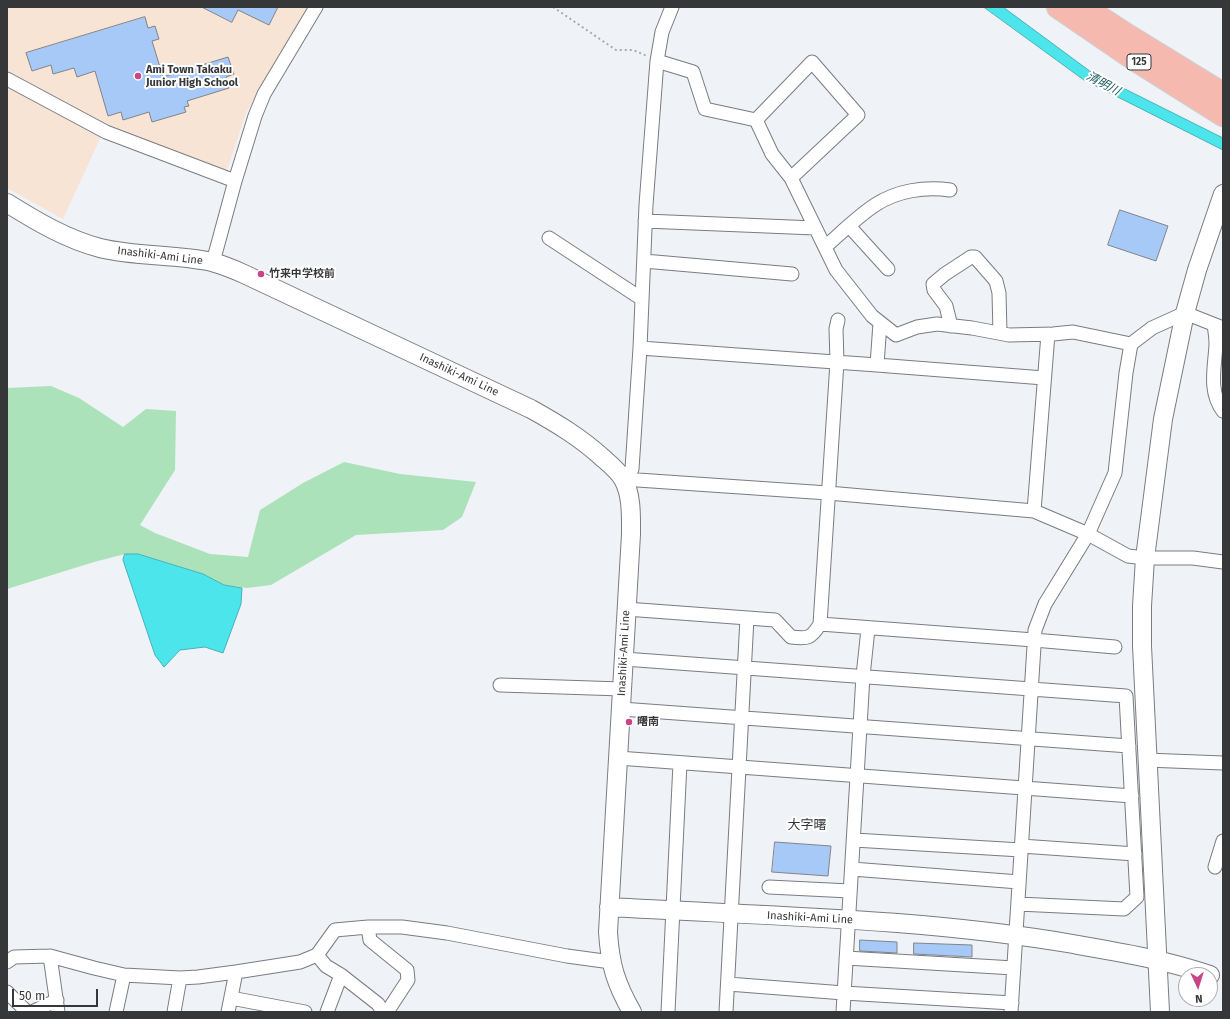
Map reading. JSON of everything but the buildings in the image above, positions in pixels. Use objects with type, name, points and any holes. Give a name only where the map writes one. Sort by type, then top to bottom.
[{"type":"highway","name":"125","points":[[1058,7],[1134,59],[1223,114]]},
{"type":"highway","name":"125","points":[[1084,7],[1223,94]]},
{"type":"main road","points":[[1160,1012],[1146,760],[1142,646],[1142,606],[1145,558],[1163,419],[1185,313],[1197,270],[1223,194]]},
{"type":"main road","name":"Inashiki-Ami Line","points":[[7,203],[63,235],[100,248],[127,253],[197,259],[213,262],[244,274],[531,409],[570,431],[584,441],[613,467],[623,479],[629,494],[631,534],[609,907],[928,925],[1016,935],[1156,960],[1181,967]]},
{"type":"main road","points":[[609,907],[608,932],[611,962],[615,979],[632,1012]]},
{"type":"street","points":[[213,262],[235,181],[255,116],[264,94],[316,7]]},
{"type":"street","points":[[623,479],[632,469],[640,348],[645,221],[657,61],[662,32],[672,7]]},
{"type":"street","points":[[657,61],[693,72],[705,109],[756,120]]},
{"type":"street","points":[[756,120],[812,62],[858,115],[791,178]]},
{"type":"street","points":[[7,79],[106,132],[235,181]]},
{"type":"street","points":[[756,120],[772,154],[791,178],[836,270],[872,316],[896,335],[917,327],[937,324],[1009,335],[1073,332],[1131,344]]},
{"type":"street","points":[[825,247],[876,205],[897,195],[922,189],[937,188],[950,190]]},
{"type":"street","points":[[645,221],[815,228]]},
{"type":"street","points":[[849,226],[888,269]]},
{"type":"street","points":[[549,238],[642,299]]},
{"type":"street","points":[[951,326],[946,306],[934,290],[933,284],[945,274],[971,257],[975,256],[996,281],[1000,293],[1000,333]]},
{"type":"street","points":[[644,261],[792,274]]},
{"type":"street","points":[[728,984],[1012,1008],[1027,739],[1035,630],[1045,604],[1088,534],[1115,473],[1126,373],[1131,344],[1152,328],[1185,313],[1221,327],[1216,343],[1213,387],[1218,405],[1223,411]]},
{"type":"street","points":[[626,609],[775,620],[791,637],[804,638],[814,634],[820,624],[837,362],[836,329],[838,320]]},
{"type":"street","points":[[877,365],[880,323]]},
{"type":"street","points":[[1034,511],[1048,334]]},
{"type":"street","points":[[640,348],[1044,378]]},
{"type":"street","points":[[623,479],[828,493],[1034,511],[1088,534],[1128,556],[1145,558],[1193,558],[1223,562]]},
{"type":"street","points":[[726,1012],[747,618]]},
{"type":"street","points":[[820,624],[868,629],[1115,647]]},
{"type":"street","points":[[843,1012],[863,676],[868,629]]},
{"type":"street","points":[[624,659],[1126,696],[1137,897],[1124,909],[1018,904]]},
{"type":"street","points":[[500,685],[622,689]]},
{"type":"street","points":[[621,709],[1129,746]]},
{"type":"street","points":[[618,758],[1132,796]]},
{"type":"street","points":[[1146,760],[1223,763]]},
{"type":"street","points":[[668,1012],[680,763]]},
{"type":"street","points":[[854,840],[1135,854]]},
{"type":"street","points":[[1215,867],[1223,841]]},
{"type":"street","points":[[852,869],[1019,882]]},
{"type":"street","points":[[769,887],[850,891]]},
{"type":"street","points":[[368,927],[370,940],[406,970],[408,980],[387,1012]]},
{"type":"street","points":[[7,962],[14,957],[50,956],[124,975],[180,978],[236,972],[300,962],[317,956],[335,930],[368,927],[402,927],[447,933],[611,962]]},
{"type":"street","points":[[32,1012],[58,1006],[50,956]]},
{"type":"street","points":[[317,956],[326,966],[341,975],[378,1004],[383,1012]]},
{"type":"street","points":[[846,958],[1014,968]]},
{"type":"street","points":[[228,1012],[236,972]]},
{"type":"street","points":[[116,1012],[124,975]]},
{"type":"street","points":[[327,1012],[341,975]]},
{"type":"street","points":[[174,1012],[180,978]]},
{"type":"street","points":[[7,992],[27,1012]]},
{"type":"street","points":[[231,998],[305,1012]]},
{"type":"path","points":[[553,7],[616,50],[633,50],[657,61]]},
{"type":"shaded area","name":"Ami Town Takaku Junior High School","points":[[7,7],[312,7],[246,113],[228,167],[223,173],[105,128],[63,219],[7,188]]},
{"type":"green space","points":[[51,386],[79,398],[123,427],[146,409],[176,411],[175,470],[140,525],[155,533],[210,554],[248,557],[260,510],[303,483],[344,462],[400,474],[476,482],[462,517],[443,530],[356,535],[271,585],[247,588],[224,585],[203,574],[138,554],[125,554],[7,589],[7,388]]},
{"type":"water","name":"清明川","points":[[984,7],[1003,7],[1091,72],[1223,138],[1223,150],[1084,80]]},
{"type":"water","points":[[125,554],[138,554],[203,574],[224,585],[242,588],[241,604],[223,653],[205,647],[180,650],[164,667],[155,655],[123,560]]},
{"type":"place","name":"Ami Town Takaku Junior High School","points":[[138,76]]},
{"type":"place","name":"竹来中学校前","points":[[261,274]]},
{"type":"place","name":"曙南","points":[[629,722]]},
{"type":"district","name":"大字曙","points":[[807,825]]}]
